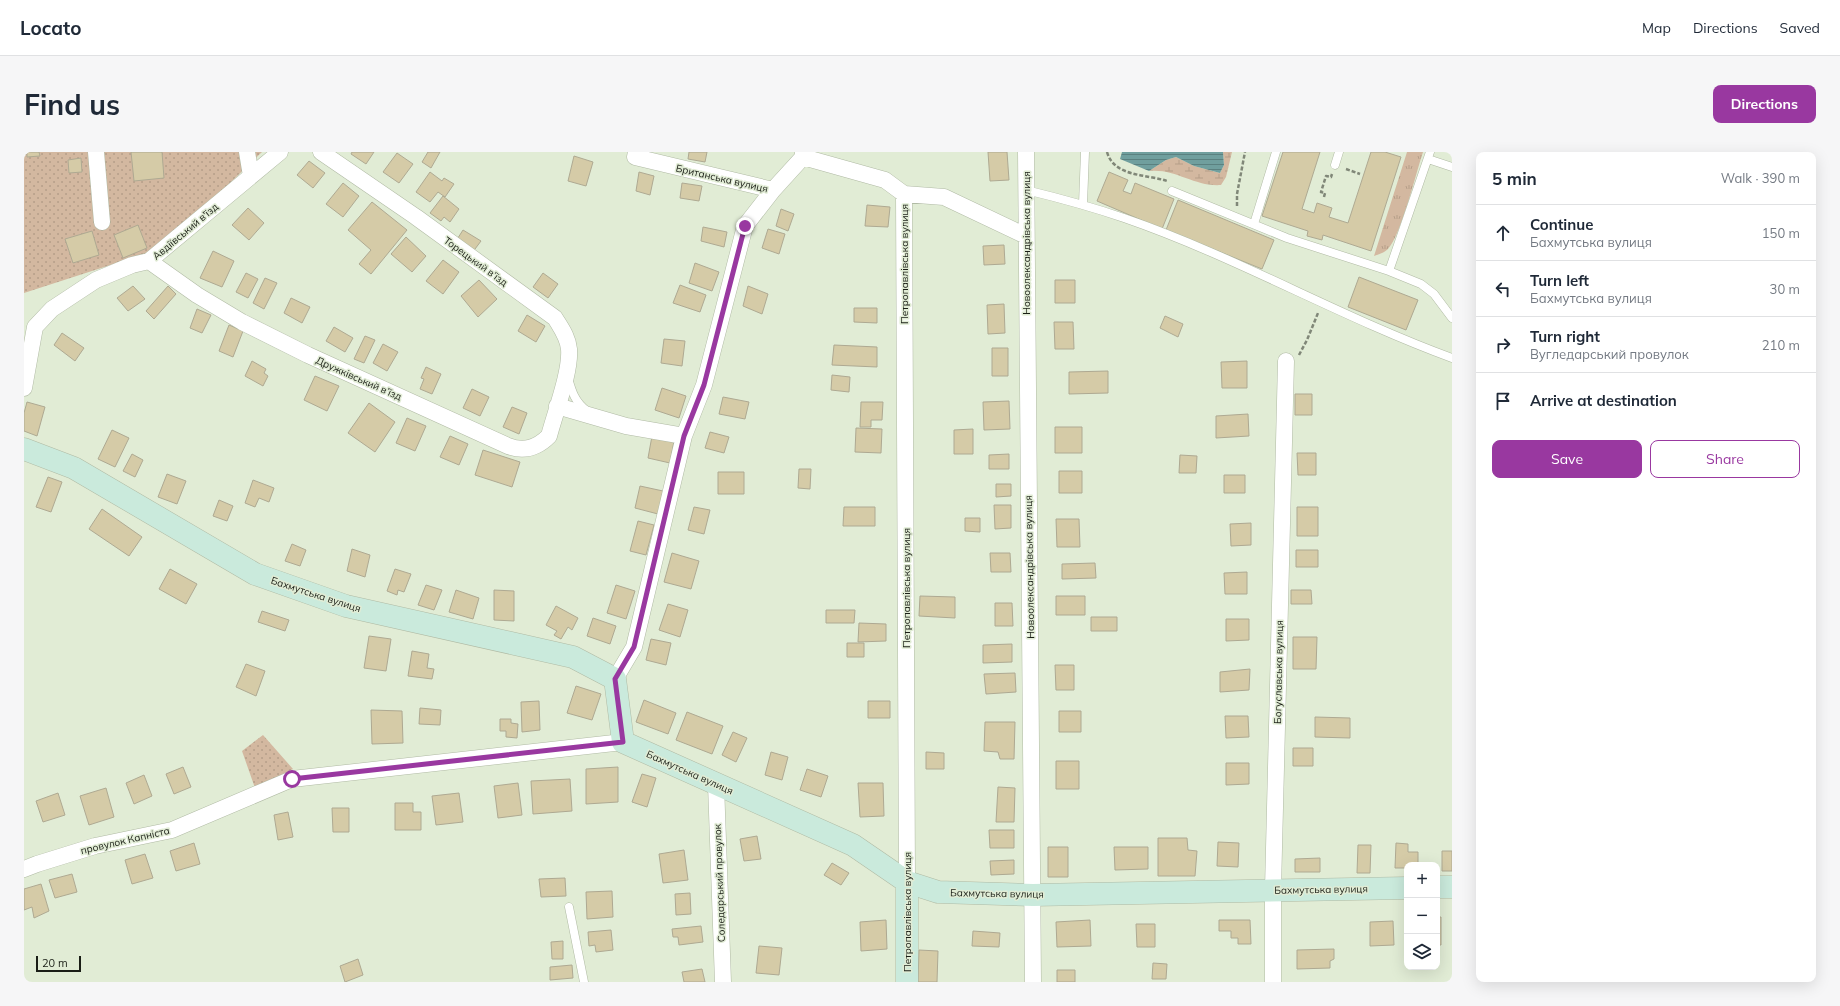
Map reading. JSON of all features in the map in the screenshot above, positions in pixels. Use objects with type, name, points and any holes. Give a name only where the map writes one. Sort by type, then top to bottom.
[{"type":"street","points":[[96,152],[102,222]]},
{"type":"street","points":[[247,152],[251,176]]},
{"type":"street","name":"Авдіївський в'їзд","points":[[24,388],[31,341],[29,324],[96,280],[132,265],[149,261],[280,152]]},
{"type":"street","name":"Торецький в’їзд","points":[[321,152],[416,217],[554,318],[564,332],[569,349],[566,372],[557,406]]},
{"type":"street","name":"Британська вулиця","points":[[636,152],[635,157],[773,190],[803,154],[885,180],[904,194]]},
{"type":"street","name":"Новоолександрівська вулиця","points":[[1026,152],[1033,982]]},
{"type":"street","points":[[623,742],[615,679],[634,647],[684,436],[704,385],[745,226],[773,190]]},
{"type":"street","points":[[904,194],[944,198],[1026,236]]},
{"type":"street","name":"Петропавлівська вулиця","points":[[904,194],[907,982]]},
{"type":"street","name":"Дружківський в’їзд","points":[[149,261],[197,295],[242,322],[308,355],[516,449],[534,447],[549,436],[557,406]]},
{"type":"street","name":"Богуславська вулиця","points":[[1273,982],[1273,889],[1286,361]]},
{"type":"street","points":[[557,406],[626,426],[684,436]]},
{"type":"street","name":"Бахмутська вулиця","points":[[24,449],[74,468],[255,574],[346,606],[573,657],[615,679]]},
{"type":"street","name":"Бахмутська вулиця","points":[[623,742],[853,845],[907,882],[938,892],[1033,895],[1273,889],[1404,888]]},
{"type":"street","name":"провулок Капніста","points":[[24,869],[95,846],[172,830],[292,779],[623,742]]},
{"type":"street","name":"Соледарський провулок","points":[[716,784],[723,982]]},
{"type":"street","points":[[1440,887],[1452,887]]},
{"type":"lane","points":[[1083,204],[1085,152]]},
{"type":"lane","points":[[1254,224],[1276,152]]},
{"type":"lane","points":[[1334,165],[1339,152]]},
{"type":"lane","points":[[1389,271],[1429,155],[1452,167]]},
{"type":"lane","points":[[1026,190],[1083,204],[1126,218],[1224,259],[1406,341],[1452,358]]},
{"type":"lane","points":[[1173,192],[1293,240],[1389,271],[1427,287],[1452,318]]},
{"type":"lane","points":[[566,372],[574,396],[580,406],[594,416]]},
{"type":"lane","points":[[568,907],[584,982]]},
{"type":"path","points":[[1107,152],[1114,165],[1121,170],[1169,182],[1173,192]]},
{"type":"path","points":[[1237,211],[1237,194],[1245,152]]},
{"type":"path","points":[[1324,197],[1325,193],[1321,192],[1326,176],[1331,177],[1334,165],[1360,174]]},
{"type":"path","points":[[1286,361],[1295,362],[1308,340],[1322,304]]},
{"type":"green space","points":[[24,152],[262,152],[163,248],[24,293]]},
{"type":"green space","points":[[1223,152],[1232,152],[1226,177],[1221,185],[1202,183],[1168,172],[1149,171],[1166,160],[1176,157],[1194,166],[1220,173],[1224,165]]},
{"type":"green space","points":[[1407,152],[1423,152],[1408,203],[1393,242],[1388,249],[1374,256]]},
{"type":"green space","points":[[263,735],[293,769],[255,788],[242,751]]},
{"type":"water","points":[[1122,152],[1223,152],[1224,165],[1220,173],[1194,166],[1176,157],[1166,160],[1149,171],[1120,159]]},
{"type":"building","points":[[27,152],[39,152],[40,156],[27,157]]},
{"type":"building","points":[[131,152],[162,152],[164,178],[134,181]]},
{"type":"building","points":[[352,152],[374,152],[366,164],[351,154]]},
{"type":"building","points":[[428,152],[440,152],[431,168],[422,162]]},
{"type":"building","points":[[689,152],[707,152],[705,162],[688,159]]},
{"type":"building","points":[[988,152],[1007,152],[1009,180],[990,181]]},
{"type":"building","points":[[1283,152],[1320,152],[1302,209],[1314,213],[1317,203],[1332,208],[1329,217],[1348,223],[1371,152],[1385,152],[1401,157],[1371,251],[1323,235],[1322,240],[1307,236],[1308,231],[1262,216]]},
{"type":"building","points":[[397,153],[413,164],[399,183],[383,172]]},
{"type":"building","points":[[574,156],[593,162],[586,186],[568,181]]},
{"type":"building","points":[[81,158],[82,172],[69,173],[68,160]]},
{"type":"building","points":[[309,161],[325,173],[313,188],[297,175]]},
{"type":"building","points":[[430,172],[442,181],[444,178],[454,184],[445,197],[438,192],[430,202],[416,192]]},
{"type":"building","points":[[639,172],[654,176],[650,195],[636,191]]},
{"type":"building","points":[[1109,172],[1128,180],[1123,191],[1131,194],[1135,183],[1174,199],[1162,229],[1097,201]]},
{"type":"building","points":[[343,183],[359,196],[343,217],[326,204]]},
{"type":"building","points":[[682,183],[702,186],[699,201],[680,198]]},
{"type":"building","points":[[443,196],[459,209],[450,222],[444,217],[441,221],[430,213]]},
{"type":"building","points":[[1178,200],[1274,240],[1262,269],[1166,230]]},
{"type":"building","points":[[372,202],[407,230],[371,274],[359,264],[371,250],[348,230]]},
{"type":"building","points":[[867,205],[890,207],[888,227],[865,226]]},
{"type":"building","points":[[248,208],[264,223],[249,240],[232,225]]},
{"type":"building","points":[[781,209],[794,214],[788,231],[776,226]]},
{"type":"building","points":[[138,225],[147,248],[123,258],[114,235]]},
{"type":"building","points":[[703,227],[727,232],[724,247],[701,241]]},
{"type":"building","points":[[768,229],[785,234],[779,254],[762,248]]},
{"type":"building","points":[[463,230],[481,241],[472,253],[456,241]]},
{"type":"building","points":[[92,231],[99,255],[73,263],[65,239]]},
{"type":"building","points":[[406,237],[426,256],[412,272],[391,254]]},
{"type":"building","points":[[1004,245],[1005,264],[984,265],[983,246]]},
{"type":"building","points":[[213,251],[234,261],[222,287],[200,278]]},
{"type":"building","points":[[443,260],[459,272],[443,294],[426,281]]},
{"type":"building","points":[[695,263],[719,272],[712,291],[689,283]]},
{"type":"building","points":[[246,273],[258,279],[248,298],[236,292]]},
{"type":"building","points":[[543,273],[558,284],[548,298],[533,287]]},
{"type":"building","points":[[1359,277],[1418,300],[1406,330],[1348,307]]},
{"type":"building","points":[[265,278],[277,283],[264,309],[253,303]]},
{"type":"building","points":[[479,280],[497,299],[478,317],[461,296]]},
{"type":"building","points":[[1055,280],[1075,280],[1075,303],[1055,303]]},
{"type":"building","points":[[680,285],[706,295],[700,312],[673,303]]},
{"type":"building","points":[[133,286],[145,299],[128,311],[117,298]]},
{"type":"building","points":[[168,286],[176,294],[154,319],[146,311]]},
{"type":"building","points":[[748,286],[768,294],[762,314],[743,306]]},
{"type":"building","points":[[291,298],[310,307],[302,323],[284,313]]},
{"type":"building","points":[[1004,304],[1005,333],[988,334],[987,305]]},
{"type":"building","points":[[854,308],[877,308],[877,323],[854,322]]},
{"type":"building","points":[[197,309],[211,315],[202,333],[190,328]]},
{"type":"building","points":[[527,315],[545,326],[536,342],[518,331]]},
{"type":"building","points":[[1165,316],[1183,324],[1178,337],[1160,328]]},
{"type":"building","points":[[1054,322],[1073,322],[1074,349],[1055,349]]},
{"type":"building","points":[[229,325],[243,331],[233,357],[219,351]]},
{"type":"building","points":[[334,327],[353,338],[345,352],[326,341]]},
{"type":"building","points":[[62,333],[84,348],[75,361],[54,345]]},
{"type":"building","points":[[365,336],[375,340],[364,363],[354,359]]},
{"type":"building","points":[[664,339],[685,341],[682,366],[661,363]]},
{"type":"building","points":[[383,344],[398,352],[387,371],[373,363]]},
{"type":"building","points":[[834,345],[877,347],[877,367],[832,365]]},
{"type":"building","points":[[992,348],[1008,348],[1008,376],[992,376]]},
{"type":"building","points":[[252,361],[266,369],[264,373],[268,376],[263,386],[245,376]]},
{"type":"building","points":[[1247,361],[1247,388],[1222,388],[1221,362]]},
{"type":"building","points":[[426,367],[441,374],[432,394],[420,389],[424,379],[421,378]]},
{"type":"building","points":[[1108,371],[1108,393],[1069,394],[1069,372]]},
{"type":"building","points":[[832,375],[850,377],[849,392],[831,390]]},
{"type":"building","points":[[315,376],[339,386],[327,411],[304,400]]},
{"type":"building","points":[[662,388],[686,396],[679,418],[655,410]]},
{"type":"building","points":[[472,389],[489,397],[480,416],[463,408]]},
{"type":"building","points":[[1295,394],[1312,394],[1312,415],[1295,415]]},
{"type":"building","points":[[723,397],[749,402],[745,419],[719,414]]},
{"type":"building","points":[[1009,401],[1010,429],[984,430],[983,402]]},
{"type":"building","points":[[27,402],[45,407],[37,436],[24,431],[24,413]]},
{"type":"building","points":[[861,402],[883,402],[882,420],[871,420],[871,427],[860,427]]},
{"type":"building","points":[[369,403],[395,422],[375,452],[348,433]]},
{"type":"building","points":[[512,407],[527,413],[519,434],[503,427]]},
{"type":"building","points":[[1248,414],[1249,436],[1216,438],[1216,416]]},
{"type":"building","points":[[407,418],[426,426],[415,451],[396,443]]},
{"type":"building","points":[[1055,427],[1082,427],[1082,453],[1055,453]]},
{"type":"building","points":[[856,428],[882,429],[881,453],[855,452]]},
{"type":"building","points":[[973,429],[973,454],[954,454],[954,430]]},
{"type":"building","points":[[112,430],[129,438],[115,467],[98,459]]},
{"type":"building","points":[[710,432],[729,437],[724,453],[705,448]]},
{"type":"building","points":[[450,436],[468,444],[459,465],[440,457]]},
{"type":"building","points":[[652,436],[674,441],[670,463],[648,458]]},
{"type":"building","points":[[483,450],[520,462],[512,487],[475,475]]},
{"type":"building","points":[[1297,453],[1316,453],[1316,475],[1298,475]]},
{"type":"building","points":[[132,454],[143,460],[135,477],[123,471]]},
{"type":"building","points":[[1009,454],[1009,469],[989,469],[989,455]]},
{"type":"building","points":[[1180,455],[1197,456],[1196,473],[1179,473]]},
{"type":"building","points":[[799,469],[811,469],[810,489],[798,488]]},
{"type":"building","points":[[1059,471],[1082,471],[1082,493],[1059,493]]},
{"type":"building","points":[[718,472],[744,472],[744,494],[718,494]]},
{"type":"building","points":[[167,474],[186,481],[177,504],[158,497]]},
{"type":"building","points":[[1224,475],[1245,475],[1245,493],[1224,493]]},
{"type":"building","points":[[48,477],[62,482],[51,512],[36,507]]},
{"type":"building","points":[[253,480],[274,488],[269,502],[259,498],[255,507],[245,503]]},
{"type":"building","points":[[996,484],[1011,484],[1011,496],[996,497]]},
{"type":"building","points":[[640,486],[663,491],[658,514],[635,508]]},
{"type":"building","points":[[219,500],[233,506],[227,521],[213,516]]},
{"type":"building","points":[[994,505],[1011,505],[1011,528],[995,529]]},
{"type":"building","points":[[694,507],[710,510],[704,534],[688,530]]},
{"type":"building","points":[[844,507],[875,507],[875,526],[843,526]]},
{"type":"building","points":[[1297,507],[1318,507],[1318,536],[1297,536]]},
{"type":"building","points":[[102,509],[142,537],[129,556],[89,529]]},
{"type":"building","points":[[965,518],[980,518],[980,532],[965,531]]},
{"type":"building","points":[[1056,519],[1079,519],[1080,547],[1057,547]]},
{"type":"building","points":[[638,521],[654,525],[646,555],[630,551]]},
{"type":"building","points":[[1251,523],[1251,545],[1231,546],[1230,524]]},
{"type":"building","points":[[292,544],[306,550],[300,566],[285,561]]},
{"type":"building","points":[[352,549],[370,555],[365,577],[347,571]]},
{"type":"building","points":[[1296,550],[1318,550],[1318,567],[1296,567]]},
{"type":"building","points":[[672,553],[699,561],[691,589],[664,582]]},
{"type":"building","points":[[990,553],[1010,553],[1011,572],[991,572]]},
{"type":"building","points":[[1095,563],[1096,578],[1062,579],[1062,564]]},
{"type":"building","points":[[170,569],[197,584],[186,604],[159,589]]},
{"type":"building","points":[[395,569],[411,574],[404,592],[398,590],[397,595],[387,591]]},
{"type":"building","points":[[1247,572],[1247,594],[1225,594],[1224,573]]},
{"type":"building","points":[[426,585],[442,590],[434,610],[418,605]]},
{"type":"building","points":[[616,585],[635,591],[626,619],[607,613]]},
{"type":"building","points":[[456,590],[479,598],[473,619],[449,612]]},
{"type":"building","points":[[494,590],[514,591],[514,621],[494,620]]},
{"type":"building","points":[[1291,590],[1311,590],[1312,604],[1291,604]]},
{"type":"building","points":[[920,596],[955,597],[955,618],[919,616]]},
{"type":"building","points":[[1056,596],[1085,596],[1085,615],[1056,615]]},
{"type":"building","points":[[995,603],[1012,603],[1013,626],[995,626]]},
{"type":"building","points":[[668,604],[688,610],[680,637],[659,630]]},
{"type":"building","points":[[556,606],[578,618],[572,630],[568,627],[561,639],[554,635],[557,631],[546,625]]},
{"type":"building","points":[[826,610],[855,610],[854,623],[826,623]]},
{"type":"building","points":[[262,611],[289,620],[285,631],[258,622]]},
{"type":"building","points":[[1091,617],[1117,617],[1117,631],[1091,631]]},
{"type":"building","points":[[593,618],[616,626],[610,644],[587,636]]},
{"type":"building","points":[[1226,619],[1249,619],[1249,640],[1226,641]]},
{"type":"building","points":[[859,623],[886,624],[886,641],[858,642]]},
{"type":"building","points":[[369,636],[391,639],[386,671],[364,668]]},
{"type":"building","points":[[1293,637],[1317,637],[1316,669],[1293,669]]},
{"type":"building","points":[[651,639],[671,643],[666,665],[646,660]]},
{"type":"building","points":[[847,643],[864,643],[864,657],[847,657]]},
{"type":"building","points":[[1012,644],[1012,662],[983,663],[983,645]]},
{"type":"building","points":[[412,651],[429,654],[427,668],[434,669],[432,679],[408,676]]},
{"type":"building","points":[[246,664],[265,671],[256,696],[236,687]]},
{"type":"building","points":[[1055,665],[1074,665],[1074,690],[1056,690]]},
{"type":"building","points":[[1250,669],[1249,690],[1220,692],[1220,672]]},
{"type":"building","points":[[1015,673],[1016,692],[986,694],[984,674]]},
{"type":"building","points":[[576,686],[601,694],[592,720],[567,713]]},
{"type":"building","points":[[644,700],[676,713],[668,734],[636,722]]},
{"type":"building","points":[[539,701],[540,730],[522,732],[521,702]]},
{"type":"building","points":[[868,701],[890,701],[890,718],[868,718]]},
{"type":"building","points":[[420,708],[441,710],[440,725],[419,724]]},
{"type":"building","points":[[371,710],[402,711],[403,743],[372,744]]},
{"type":"building","points":[[1059,711],[1081,711],[1081,732],[1059,732]]},
{"type":"building","points":[[687,712],[723,726],[712,754],[676,740]]},
{"type":"building","points":[[1225,716],[1248,716],[1249,737],[1226,738]]},
{"type":"building","points":[[1315,717],[1350,718],[1350,738],[1315,737]]},
{"type":"building","points":[[500,719],[511,719],[511,723],[518,724],[517,738],[506,737],[506,731],[500,731]]},
{"type":"building","points":[[985,722],[1015,722],[1014,759],[1000,759],[998,752],[984,751]]},
{"type":"building","points":[[733,732],[747,738],[736,762],[722,755]]},
{"type":"building","points":[[1293,748],[1313,748],[1313,766],[1293,766]]},
{"type":"building","points":[[771,752],[788,757],[782,780],[765,775]]},
{"type":"building","points":[[926,752],[944,753],[944,769],[926,769]]},
{"type":"building","points":[[1056,761],[1079,761],[1079,789],[1056,789]]},
{"type":"building","points":[[1226,763],[1249,763],[1249,784],[1226,785]]},
{"type":"building","points":[[183,767],[191,787],[174,794],[166,774]]},
{"type":"building","points":[[618,767],[618,802],[586,804],[586,769]]},
{"type":"building","points":[[807,769],[828,776],[821,797],[800,790]]},
{"type":"building","points":[[642,774],[656,778],[647,807],[632,802]]},
{"type":"building","points":[[144,775],[152,796],[134,804],[126,783]]},
{"type":"building","points":[[570,779],[572,811],[533,814],[531,781]]},
{"type":"building","points":[[518,783],[522,815],[498,818],[494,786]]},
{"type":"building","points":[[858,783],[883,783],[884,816],[860,817]]},
{"type":"building","points":[[998,787],[1015,788],[1014,822],[996,822]]},
{"type":"building","points":[[106,788],[114,817],[89,825],[80,796]]},
{"type":"building","points":[[58,793],[65,815],[43,822],[36,801]]},
{"type":"building","points":[[459,793],[463,822],[436,825],[432,796]]},
{"type":"building","points":[[395,803],[413,803],[413,812],[421,812],[421,830],[395,830]]},
{"type":"building","points":[[332,808],[349,808],[349,832],[333,832]]},
{"type":"building","points":[[288,812],[293,837],[278,840],[274,815]]},
{"type":"building","points":[[989,830],[1014,830],[1014,848],[990,848]]},
{"type":"building","points":[[757,836],[761,859],[744,861],[740,839]]},
{"type":"building","points":[[1158,838],[1187,838],[1188,850],[1197,851],[1195,876],[1158,876]]},
{"type":"building","points":[[1218,842],[1239,843],[1238,867],[1217,866]]},
{"type":"building","points":[[194,843],[200,864],[176,871],[170,851]]},
{"type":"building","points":[[1396,843],[1408,844],[1408,852],[1418,852],[1418,862],[1404,862],[1404,868],[1395,868]]},
{"type":"building","points":[[1358,845],[1371,845],[1370,873],[1357,873]]},
{"type":"building","points":[[1048,847],[1068,847],[1068,877],[1048,877]]},
{"type":"building","points":[[1114,847],[1148,847],[1148,869],[1115,870]]},
{"type":"building","points":[[684,850],[688,880],[663,883],[659,854]]},
{"type":"building","points":[[1442,851],[1452,851],[1452,871],[1442,871]]},
{"type":"building","points":[[145,854],[153,878],[132,884],[125,860]]},
{"type":"building","points":[[1320,858],[1320,872],[1295,872],[1295,859]]},
{"type":"building","points":[[1014,860],[1014,874],[991,875],[990,861]]},
{"type":"building","points":[[832,863],[849,873],[841,885],[824,875]]},
{"type":"building","points":[[72,874],[77,892],[55,898],[49,880]]},
{"type":"building","points":[[565,878],[566,896],[541,897],[539,879]]},
{"type":"building","points":[[41,884],[49,911],[34,918],[32,907],[24,910],[24,889]]},
{"type":"building","points":[[612,891],[613,917],[587,919],[586,892]]},
{"type":"building","points":[[690,893],[691,914],[676,915],[675,894]]},
{"type":"building","points":[[1440,917],[1441,917],[1440,945]]},
{"type":"building","points":[[886,920],[887,949],[861,951],[860,922]]},
{"type":"building","points":[[1090,920],[1091,946],[1057,947],[1056,922]]},
{"type":"building","points":[[1219,920],[1250,920],[1251,944],[1238,944],[1238,938],[1231,938],[1231,931],[1219,931]]},
{"type":"building","points":[[1393,921],[1394,945],[1370,946],[1370,922]]},
{"type":"building","points":[[1136,924],[1155,924],[1155,947],[1137,947]]},
{"type":"building","points":[[701,926],[703,942],[679,945],[678,937],[673,937],[672,929]]},
{"type":"building","points":[[611,930],[613,950],[596,952],[595,945],[589,946],[588,932]]},
{"type":"building","points":[[973,931],[1000,933],[999,947],[972,946]]},
{"type":"building","points":[[563,941],[563,959],[552,959],[551,942]]},
{"type":"building","points":[[759,946],[782,948],[779,975],[756,973]]},
{"type":"building","points":[[1334,949],[1334,959],[1330,961],[1330,968],[1297,969],[1297,950]]},
{"type":"building","points":[[919,950],[938,951],[937,982],[918,982]]},
{"type":"building","points":[[358,959],[363,975],[345,982],[340,966]]},
{"type":"building","points":[[1153,963],[1167,964],[1166,979],[1152,979]]},
{"type":"building","points":[[572,965],[573,978],[550,980],[550,967]]},
{"type":"building","points":[[702,969],[705,982],[684,982],[682,972]]},
{"type":"building","points":[[1057,970],[1075,970],[1075,982],[1057,982]]},
{"type":"route","points":[[292,779],[623,742],[615,679],[634,647],[684,436],[704,385],[745,226]]}]
